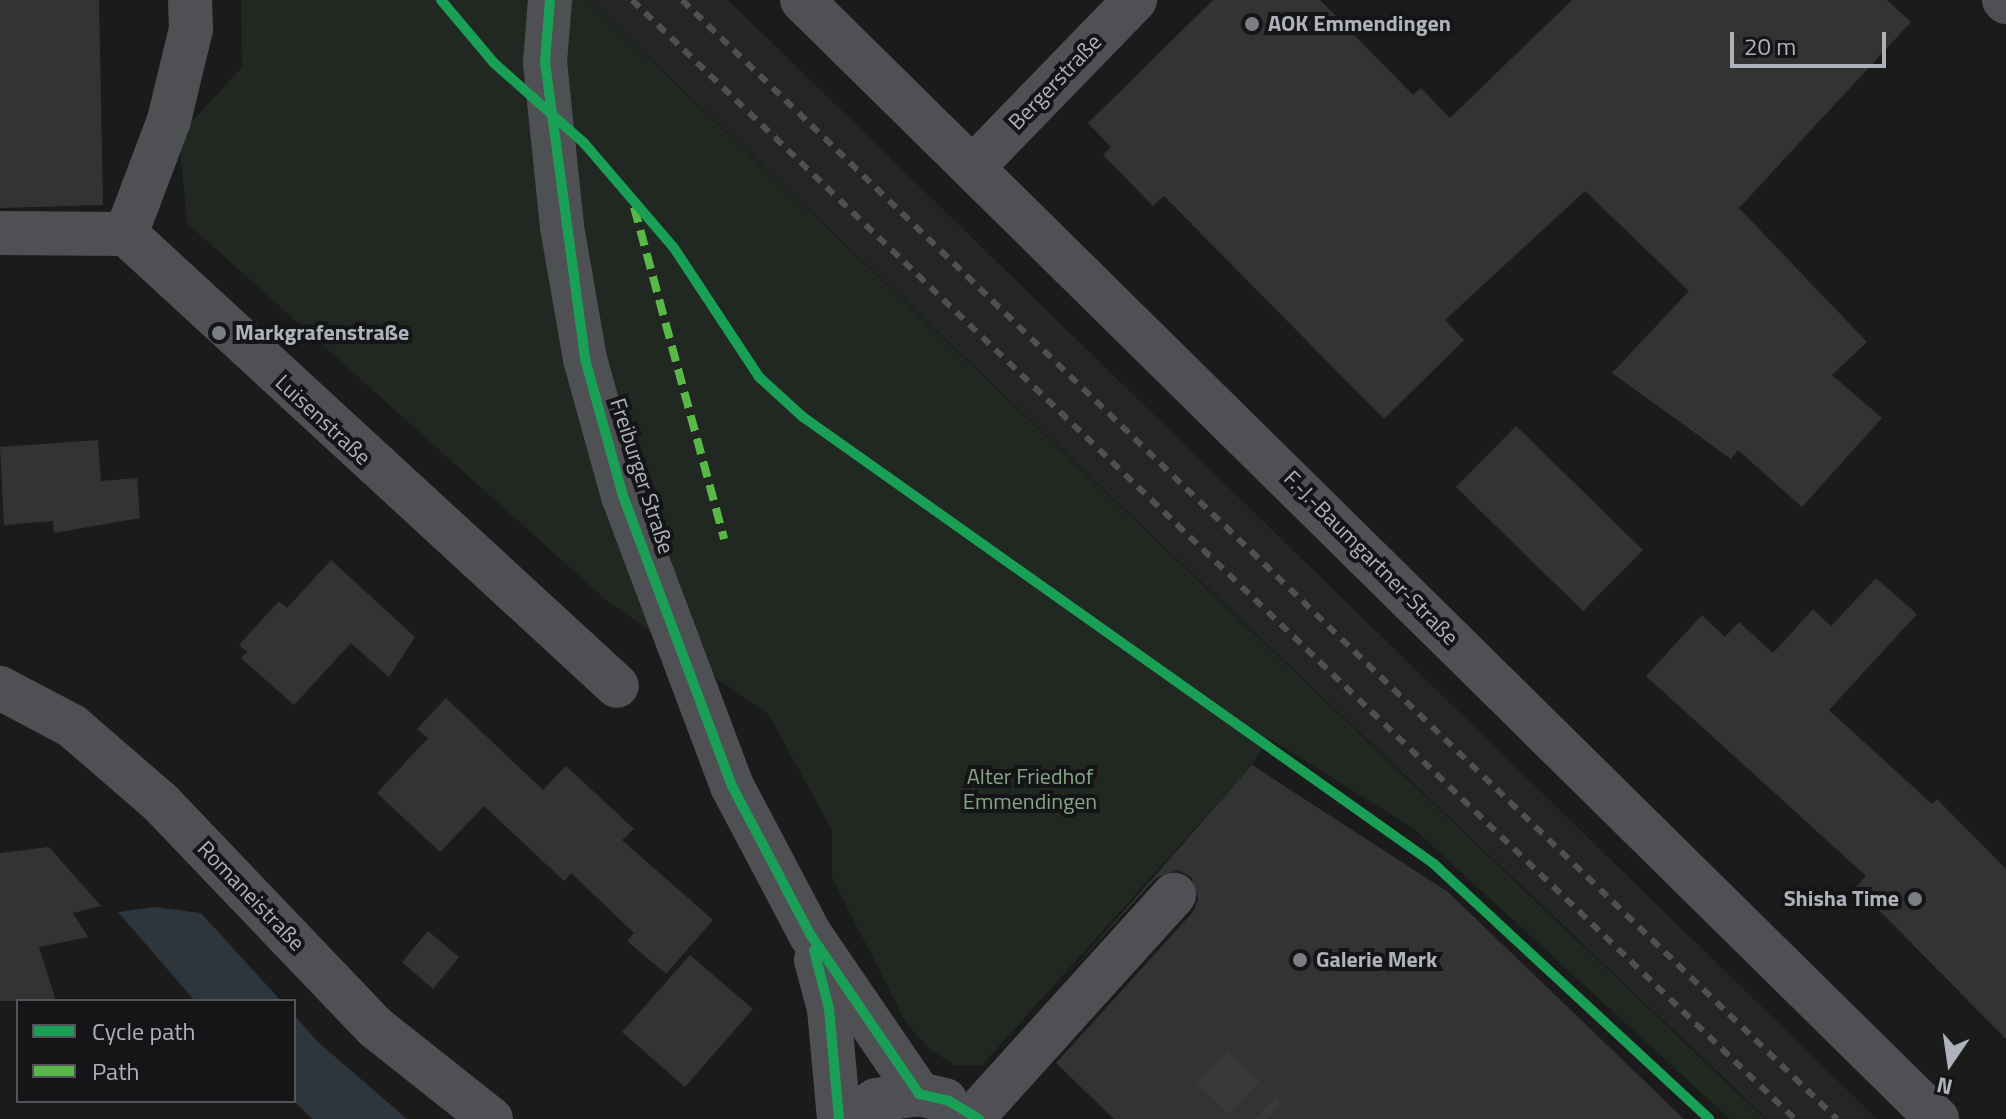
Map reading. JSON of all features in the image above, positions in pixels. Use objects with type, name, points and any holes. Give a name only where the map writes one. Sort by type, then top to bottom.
[{"type":"street","points":[[0,233],[126,234],[169,120],[191,29],[190,0]]},
{"type":"street","name":"Freiburger Straße","points":[[550,0],[545,62],[585,359],[623,496],[732,786],[810,934],[919,1094]]},
{"type":"street","name":"F.-J.-Baumgartner-Straße","points":[[802,0],[975,165],[1937,1119]]},
{"type":"street","name":"Bergerstraße","points":[[975,165],[1135,0]]},
{"type":"street","name":"Luisenstraße","points":[[126,234],[617,686]]},
{"type":"street","name":"Romaneistraße","points":[[0,688],[72,726],[160,802],[375,1027],[491,1119]]},
{"type":"street","points":[[846,1119],[876,1100],[919,1094],[986,1106],[1162,908]]},
{"type":"street","name":"Freiburger Straße","points":[[810,934],[829,1009],[839,1119]]},
{"type":"shaded area","points":[[588,0],[728,0],[1877,1119],[1767,1119]]},
{"type":"shaded area","points":[[154,907],[201,913],[279,999],[193,999],[118,912]]},
{"type":"shaded area","points":[[296,1017],[318,1042],[407,1119],[312,1119],[296,1103]]},
{"type":"green space","name":"Alter Friedhof Emmendingen","points":[[241,0],[587,0],[1765,1119],[1730,1119],[1414,829],[1269,738],[1252,765],[982,1065],[954,1065],[930,1049],[906,1023],[832,877],[832,830],[769,715],[606,600],[187,223],[179,136],[242,67]]},
{"type":"building","points":[[0,0],[99,0],[103,205],[0,208]]},
{"type":"building","points":[[1213,0],[1320,0],[1413,95],[1421,88],[1450,118],[1572,0],[1887,0],[1911,22],[1739,208],[1867,342],[1832,375],[1882,418],[1802,507],[1738,450],[1731,459],[1612,373],[1689,291],[1585,191],[1445,320],[1464,340],[1384,419],[1164,196],[1153,206],[1103,155],[1111,147],[1088,123]]},
{"type":"building","points":[[1516,426],[1643,550],[1583,611],[1456,487]]},
{"type":"building","points":[[98,440],[101,481],[137,478],[140,518],[54,533],[53,521],[4,525],[0,447]]},
{"type":"building","points":[[331,560],[415,637],[389,677],[351,643],[294,705],[241,658],[247,652],[239,645],[279,601],[287,608]]},
{"type":"building","points":[[1876,578],[1917,614],[1829,710],[1932,804],[1937,799],[2006,869],[2006,1039],[1856,887],[1866,876],[1646,676],[1702,615],[1725,637],[1739,622],[1773,653],[1813,609],[1831,626]]},
{"type":"building","points":[[446,698],[543,790],[566,766],[634,829],[622,840],[713,920],[666,974],[627,941],[634,933],[571,873],[564,881],[484,806],[440,852],[377,793],[428,738],[417,729]]},
{"type":"building","name":"Galerie Merk","points":[[1252,765],[1448,892],[1684,1119],[1114,1119],[1056,1063],[1193,912],[1198,899],[1191,877],[1178,870],[1156,878],[1072,970]]},
{"type":"building","points":[[49,847],[101,906],[73,913],[88,937],[39,947],[55,999],[0,1001],[0,853]]},
{"type":"building","points":[[428,931],[459,957],[433,989],[402,962]]},
{"type":"building","points":[[690,955],[753,1009],[685,1087],[622,1032]]},
{"type":"tunnel","points":[[1212,1068],[1267,1119]]},
{"type":"railway","points":[[632,0],[1795,1119]]},
{"type":"railway","points":[[682,0],[1837,1119]]},
{"type":"marked path","points":[[634,207],[724,539]]},
{"type":"cycle path","points":[[441,0],[494,63],[584,143],[674,248],[759,377],[803,417],[1434,864],[1709,1119]]},
{"type":"cycle path","points":[[550,0],[545,62],[585,359],[623,496],[732,786],[810,934],[919,1094],[949,1101],[979,1119]]},
{"type":"cycle path","points":[[814,950],[829,1009],[839,1119]]},
{"type":"place","name":"AOK Emmendingen","points":[[1252,24]]},
{"type":"place","name":"Markgrafenstraße","points":[[219,333]]},
{"type":"place","name":"Shisha Time","points":[[1915,899]]},
{"type":"place","name":"Galerie Merk","points":[[1300,960]]}]
